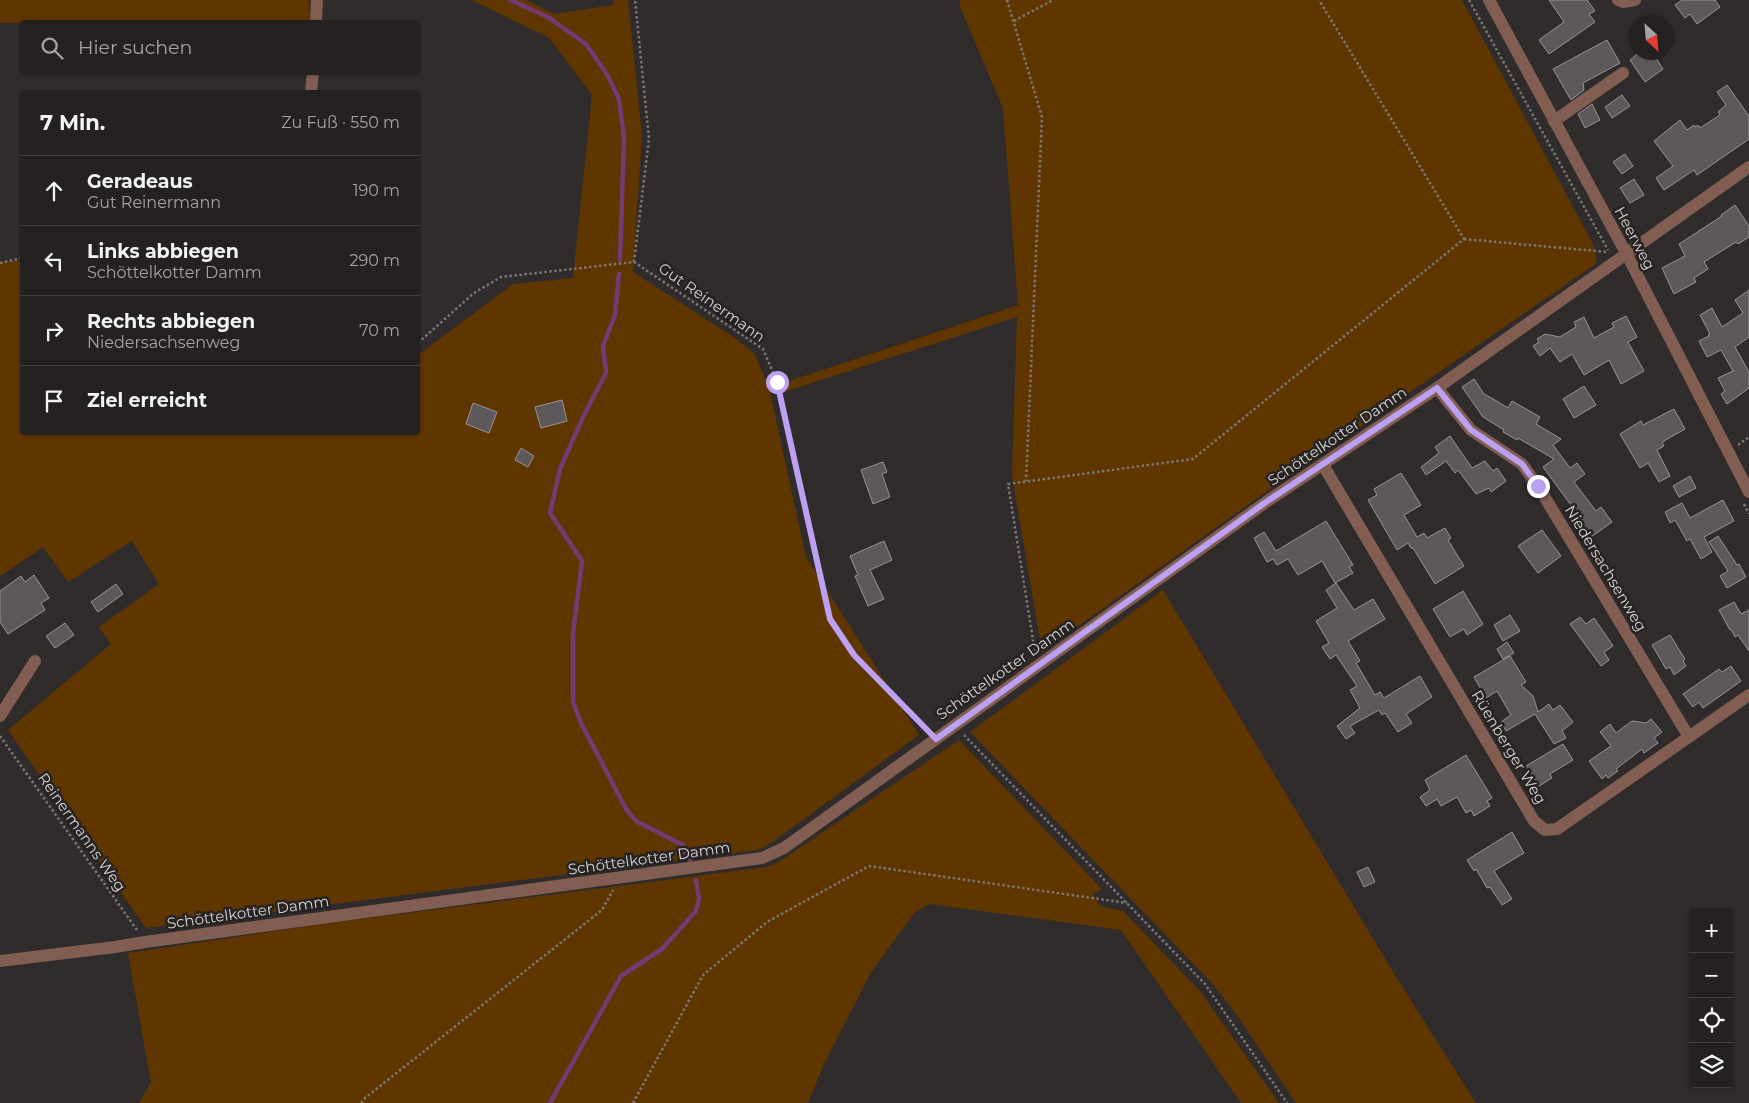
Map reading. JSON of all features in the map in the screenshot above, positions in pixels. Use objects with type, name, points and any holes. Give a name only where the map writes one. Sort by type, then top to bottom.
[{"type":"street","points":[[316,20],[317,0]]},
{"type":"street","name":"Heerweg","points":[[1489,0],[1626,254],[1749,492]]},
{"type":"street","points":[[1618,0],[1623,2],[1635,0]]},
{"type":"street","points":[[1554,121],[1623,72]]},
{"type":"street","points":[[311,90],[313,75]]},
{"type":"street","name":"Schöttelkotter Damm","points":[[0,961],[115,947],[762,858],[784,848],[1266,502],[1437,388],[1749,167]]},
{"type":"street","name":"Niedersachsenweg","points":[[1437,388],[1471,430],[1522,464],[1689,737]]},
{"type":"street","name":"Rüenberger Weg","points":[[1323,465],[1534,821],[1545,830],[1557,829],[1749,695]]},
{"type":"street","points":[[0,716],[35,660]]},
{"type":"path","points":[[420,341],[474,293],[501,277],[634,262],[649,139],[634,0]]},
{"type":"path","points":[[1008,0],[1042,117],[1026,481]]},
{"type":"path","points":[[1014,22],[1053,0]]},
{"type":"path","points":[[1319,0],[1464,239]]},
{"type":"path","points":[[1038,666],[1008,484],[1193,459],[1464,239],[1626,254]]},
{"type":"path","points":[[0,263],[20,258]]},
{"type":"path","name":"Gut Reinermann","points":[[634,262],[762,349],[777,382],[830,619],[854,655],[936,739]]},
{"type":"path","points":[[955,725],[1205,984],[1287,1103]]},
{"type":"path","name":"Reinermanns Weg","points":[[0,736],[145,942]]},
{"type":"path","points":[[633,1103],[703,976],[766,922],[869,866],[1127,903]]},
{"type":"path","points":[[361,1103],[602,910],[620,878]]},
{"type":"shaded area","points":[[0,0],[309,0],[310,20],[20,20],[20,23],[0,23]]},
{"type":"shaded area","points":[[472,0],[526,0],[554,14],[613,5],[613,0],[628,0],[642,136],[633,272],[735,338],[754,353],[769,388],[806,557],[919,735],[774,841],[758,850],[146,928],[8,730],[111,644],[99,627],[159,584],[132,541],[68,582],[43,547],[0,576],[0,262],[20,260],[20,435],[420,435],[420,354],[513,284],[573,278],[592,95],[549,38]]},
{"type":"shaded area","points":[[960,0],[1462,0],[1593,244],[1597,263],[1270,489],[1042,652],[1012,475],[1017,317],[784,392],[783,383],[1018,305],[1003,108],[960,7]]},
{"type":"shaded area","points":[[1163,590],[1398,980],[1476,1103],[1296,1103],[1234,1011],[1211,982],[970,732]]},
{"type":"shaded area","points":[[959,740],[1102,889],[1093,894],[1100,906],[1123,911],[1200,991],[1279,1103],[1241,1103],[1121,930],[930,904],[915,912],[870,974],[824,1064],[808,1103],[139,1103],[151,1083],[128,953],[330,923],[766,867],[780,861]]},
{"type":"building","points":[[1549,0],[1587,0],[1595,11],[1589,14],[1595,22],[1549,54],[1539,40],[1564,22]]},
{"type":"building","points":[[1682,0],[1715,0],[1720,7],[1697,24],[1690,14],[1685,18],[1675,5]]},
{"type":"building","points":[[1607,40],[1620,63],[1583,83],[1584,90],[1571,100],[1553,69]]},
{"type":"building","points":[[1630,60],[1657,60],[1663,69],[1645,82]]},
{"type":"building","points":[[1727,85],[1749,116],[1749,139],[1697,175],[1694,170],[1664,190],[1656,178],[1673,166],[1654,141],[1680,120],[1687,130],[1694,125],[1695,127],[1698,125],[1700,128],[1720,115],[1718,112],[1726,105],[1717,92]]},
{"type":"building","points":[[1622,95],[1630,106],[1612,118],[1605,107]]},
{"type":"building","points":[[1592,104],[1600,120],[1585,128],[1578,114]]},
{"type":"building","points":[[1625,154],[1633,166],[1622,174],[1613,162]]},
{"type":"building","points":[[1634,179],[1644,195],[1630,203],[1620,188]]},
{"type":"building","points":[[1735,205],[1749,226],[1749,237],[1738,244],[1736,242],[1704,262],[1708,269],[1694,278],[1696,282],[1674,294],[1662,268],[1685,256],[1679,244],[1722,216]]},
{"type":"building","points":[[1749,290],[1749,337],[1735,347],[1749,372],[1749,388],[1727,404],[1721,394],[1725,391],[1718,378],[1733,371],[1721,350],[1707,357],[1699,341],[1710,334],[1700,315],[1712,308],[1722,327],[1743,313],[1735,300]]},
{"type":"building","points":[[1626,316],[1637,337],[1628,342],[1644,371],[1621,384],[1609,360],[1584,375],[1572,354],[1560,362],[1550,348],[1540,356],[1533,346],[1539,342],[1537,339],[1545,334],[1560,337],[1576,327],[1574,322],[1584,317],[1594,338],[1614,327],[1612,323]]},
{"type":"building","points":[[1474,379],[1484,394],[1508,408],[1512,401],[1540,417],[1536,424],[1561,439],[1553,445],[1570,468],[1577,463],[1585,474],[1574,482],[1596,511],[1601,507],[1612,522],[1591,537],[1569,507],[1571,505],[1543,467],[1554,459],[1518,438],[1517,440],[1503,432],[1504,430],[1483,417],[1462,387]]},
{"type":"building","points":[[1584,386],[1596,405],[1574,418],[1563,399]]},
{"type":"building","points":[[562,400],[567,421],[541,428],[535,407]]},
{"type":"building","points":[[473,403],[497,412],[489,433],[466,424]]},
{"type":"building","points":[[1674,409],[1685,429],[1662,442],[1664,446],[1657,450],[1670,476],[1659,482],[1648,463],[1640,468],[1620,434],[1641,421],[1643,425]]},
{"type":"building","points":[[1450,436],[1472,468],[1485,461],[1493,471],[1497,468],[1506,481],[1491,492],[1489,488],[1476,494],[1458,470],[1455,473],[1446,461],[1426,475],[1421,467],[1439,453],[1435,447]]},
{"type":"building","points":[[521,448],[534,456],[528,467],[515,460]]},
{"type":"building","points":[[883,462],[887,472],[882,474],[890,497],[873,504],[861,470]]},
{"type":"building","points":[[1401,473],[1421,505],[1404,515],[1417,537],[1424,533],[1427,538],[1445,528],[1451,538],[1448,540],[1464,566],[1435,584],[1408,543],[1397,550],[1368,500],[1377,495],[1374,489]]},
{"type":"building","points":[[1690,476],[1696,488],[1679,497],[1673,486]]},
{"type":"building","points":[[1723,500],[1734,521],[1704,537],[1712,552],[1701,559],[1690,539],[1687,541],[1675,520],[1670,523],[1665,512],[1682,503],[1690,518]]},
{"type":"building","points":[[1326,521],[1353,565],[1349,567],[1353,573],[1335,583],[1322,561],[1298,575],[1288,559],[1277,565],[1273,559],[1267,562],[1254,538],[1264,532],[1276,551]]},
{"type":"building","points":[[1542,530],[1561,556],[1538,573],[1518,546]]},
{"type":"building","points":[[1718,536],[1737,565],[1739,564],[1746,577],[1727,588],[1720,576],[1728,571],[1709,542]]},
{"type":"building","points":[[884,541],[892,560],[870,570],[884,599],[868,606],[855,576],[858,575],[850,556]]},
{"type":"building","points":[[34,575],[49,598],[41,603],[45,610],[8,634],[0,622],[0,591],[21,576],[25,582]]},
{"type":"building","points":[[1336,583],[1354,610],[1373,599],[1385,619],[1348,641],[1360,661],[1356,663],[1375,695],[1380,692],[1384,698],[1420,676],[1432,697],[1406,714],[1412,723],[1398,732],[1385,713],[1382,715],[1379,710],[1350,726],[1355,733],[1346,739],[1337,726],[1360,708],[1350,690],[1357,686],[1336,655],[1330,659],[1322,647],[1329,643],[1316,621],[1337,608],[1326,590]]},
{"type":"building","points":[[116,584],[123,594],[98,612],[91,602]]},
{"type":"building","points":[[1463,591],[1483,624],[1467,635],[1464,629],[1450,637],[1433,609]]},
{"type":"building","points":[[1734,602],[1741,614],[1749,610],[1749,651],[1738,635],[1735,637],[1719,610]]},
{"type":"building","points":[[1510,615],[1520,631],[1503,641],[1494,625]]},
{"type":"building","points":[[1580,617],[1586,624],[1594,618],[1613,646],[1604,652],[1609,660],[1601,666],[1570,624]]},
{"type":"building","points":[[65,623],[74,635],[55,648],[46,636]]},
{"type":"building","points":[[1670,635],[1685,659],[1683,661],[1686,666],[1674,675],[1670,667],[1666,669],[1652,645]]},
{"type":"building","points":[[1507,642],[1514,653],[1503,659],[1497,649]]},
{"type":"building","points":[[1510,656],[1526,682],[1521,685],[1533,696],[1538,712],[1549,704],[1553,710],[1560,705],[1573,722],[1562,731],[1566,738],[1554,744],[1535,714],[1506,731],[1501,722],[1511,715],[1497,691],[1486,698],[1474,677]]},
{"type":"building","points":[[1731,666],[1741,681],[1703,708],[1699,702],[1693,707],[1683,694],[1719,669],[1722,672]]},
{"type":"building","points":[[1651,719],[1662,732],[1654,738],[1658,743],[1644,753],[1642,749],[1616,769],[1618,771],[1608,778],[1606,775],[1602,779],[1589,761],[1611,746],[1600,732],[1610,724],[1616,733],[1632,721],[1646,723]]},
{"type":"building","points":[[1563,744],[1573,760],[1550,774],[1552,778],[1539,786],[1526,766]]},
{"type":"building","points":[[1466,755],[1492,798],[1487,801],[1490,806],[1474,816],[1471,810],[1466,813],[1457,797],[1441,806],[1437,799],[1426,806],[1420,797],[1430,790],[1425,780]]},
{"type":"building","points":[[1512,832],[1524,853],[1494,871],[1512,899],[1502,905],[1490,887],[1487,888],[1476,869],[1474,871],[1467,860]]},
{"type":"building","points":[[1368,867],[1375,882],[1364,887],[1357,872]]},
{"type":"waterway","points":[[510,0],[548,17],[586,44],[608,76],[619,99],[624,138],[620,260]]},
{"type":"waterway","points":[[619,274],[615,315],[603,346],[606,373],[583,417],[560,469],[550,513],[582,561],[573,634],[573,702],[581,723],[626,809],[636,821],[683,845],[691,863]]},
{"type":"waterway","points":[[550,1103],[621,976],[662,949],[696,911],[699,899],[696,880]]},
{"type":"route","points":[[777,382],[830,619],[854,655],[936,739],[1266,502],[1437,388],[1471,430],[1522,464],[1538,486]]}]
